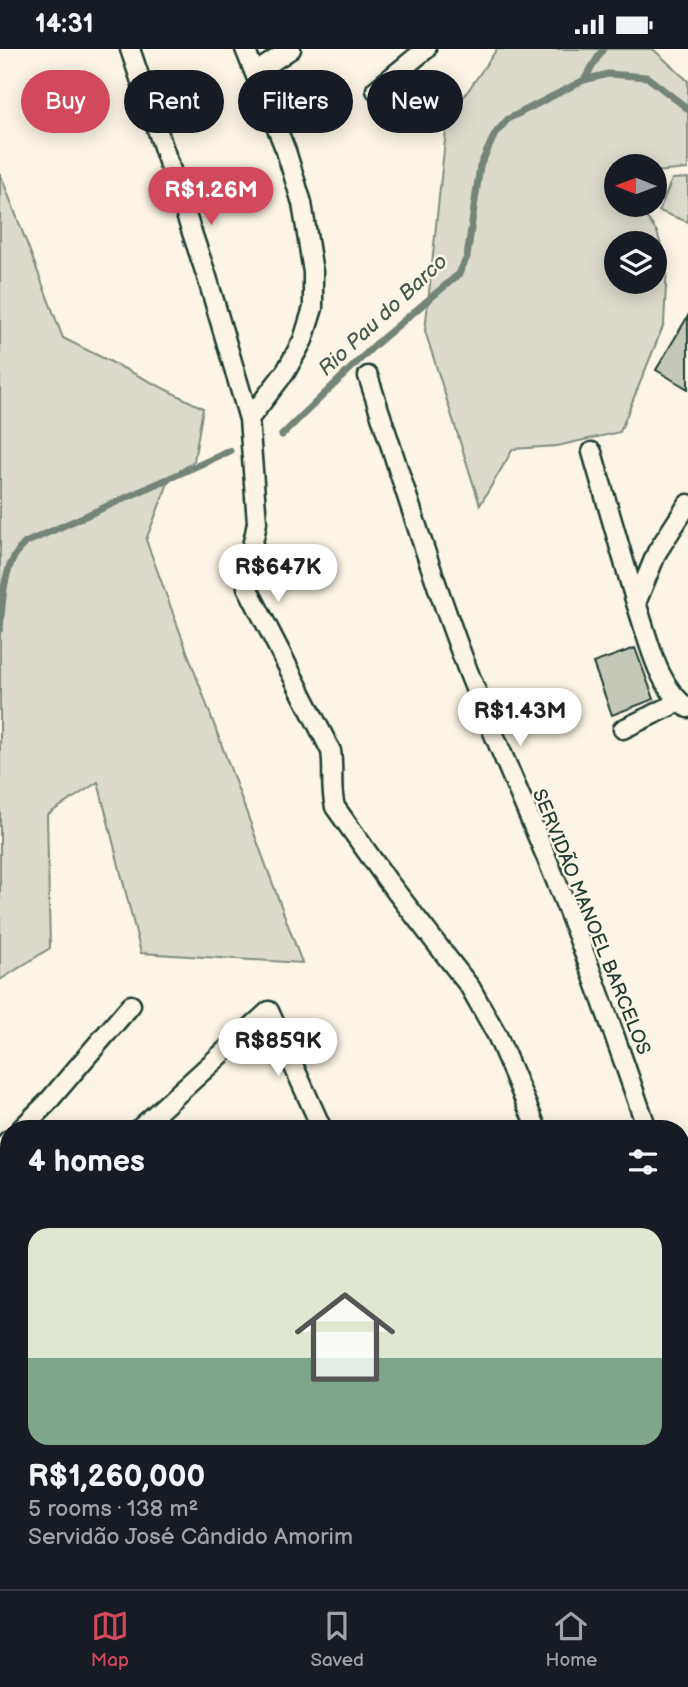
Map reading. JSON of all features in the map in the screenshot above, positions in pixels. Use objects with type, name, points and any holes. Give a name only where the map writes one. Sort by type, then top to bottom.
[{"type":"street","points":[[130,49],[207,277],[249,419],[257,522],[247,561],[247,587],[331,751],[332,796],[335,807],[387,880],[470,986],[498,1035],[533,1120]]},
{"type":"street","points":[[246,49],[255,70]]},
{"type":"street","points":[[260,70],[291,49]]},
{"type":"street","points":[[400,70],[426,49]]},
{"type":"street","points":[[249,419],[286,371],[303,340],[313,308],[313,272],[302,203],[279,133]]},
{"type":"street","name":"SERVIDÃO MANOEL BARCELOS","points":[[368,376],[467,668],[554,876],[644,1120]]},
{"type":"street","points":[[592,451],[636,603],[660,673],[669,690],[683,705],[623,729]]},
{"type":"street","points":[[636,603],[657,552],[688,504]]},
{"type":"street","points":[[30,1120],[131,1005]]},
{"type":"street","points":[[149,1120],[269,1011],[318,1120]]},
{"type":"shaded area","points":[[497,49],[653,49],[688,81],[688,169],[667,171],[667,154],[604,154],[604,217],[646,217],[656,231],[604,231],[604,294],[666,294],[664,324],[620,432],[557,446],[513,449],[480,505],[425,331],[446,133],[463,133],[463,98]]},
{"type":"shaded area","points":[[0,173],[63,338],[203,408],[194,461],[170,478],[146,540],[302,963],[141,953],[98,782],[47,815],[50,948],[0,980]]},
{"type":"shaded area","points":[[688,178],[688,222],[667,214],[667,191],[672,179]]},
{"type":"building","points":[[688,316],[688,389],[656,370]]},
{"type":"building","points":[[635,648],[654,699],[612,715],[593,663]]},
{"type":"waterway","points":[[584,80],[603,49]]},
{"type":"waterway","name":"Rio Pau do Barco","points":[[282,435],[376,344],[459,274],[467,257],[480,166],[495,134],[508,119],[584,80],[608,74],[647,77],[688,109]]},
{"type":"waterway","name":"Rio Pau do Barco","points":[[0,629],[8,572],[17,552],[25,543],[230,451]]}]
